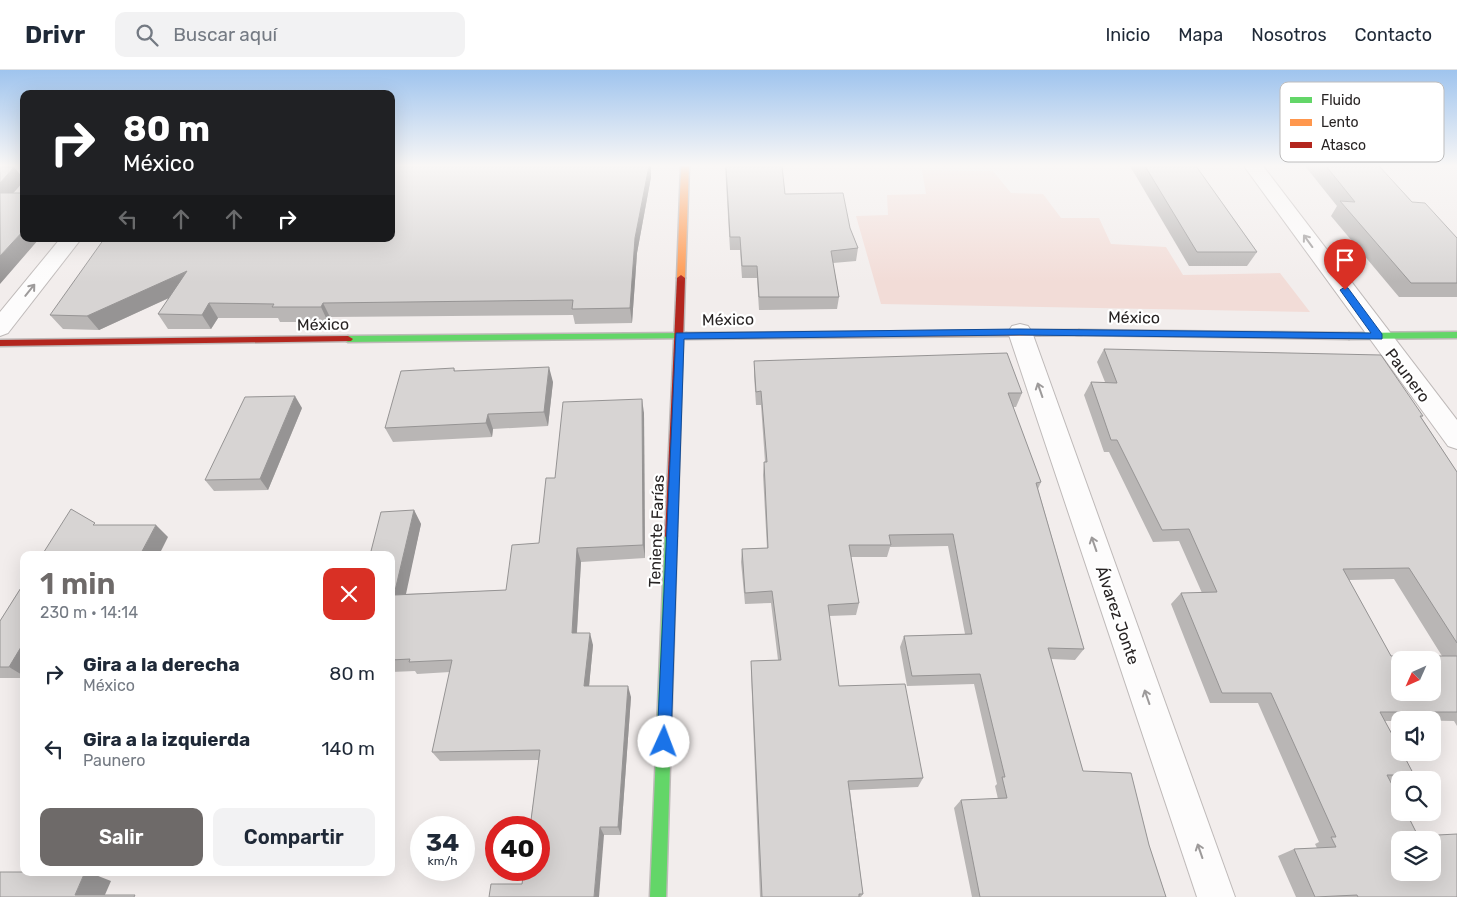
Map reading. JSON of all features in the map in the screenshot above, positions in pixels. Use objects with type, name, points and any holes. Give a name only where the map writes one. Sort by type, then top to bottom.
[{"type":"street","name":"Teniente Farías","points":[[658,897],[685,205]]},
{"type":"street","name":"Paunero","points":[[1282,205],[1457,439]]},
{"type":"street","points":[[0,328],[69,242]]},
{"type":"street","name":"México","points":[[0,344],[1020,332],[1379,336],[1457,335]]},
{"type":"street","name":"Álvarez Jonte","points":[[1020,332],[1216,897]]},
{"type":"shaded area","points":[[887,205],[1051,205],[1061,218],[1099,218],[1111,244],[1166,247],[1183,275],[1280,273],[1310,312],[881,304],[856,216],[888,215]]},
{"type":"building","points":[[0,205],[20,205],[20,234],[0,256]]},
{"type":"building","points":[[395,205],[641,205],[635,238],[630,308],[572,309],[573,300],[323,303],[321,307],[272,307],[274,304],[209,303],[202,315],[158,314],[187,271],[87,316],[50,315],[102,242],[395,242]]},
{"type":"building","points":[[728,205],[845,205],[850,228],[858,248],[831,251],[839,297],[759,297],[757,266],[742,266],[740,237],[730,237]]},
{"type":"building","points":[[1168,205],[1223,205],[1257,252],[1197,252]]},
{"type":"building","points":[[1343,205],[1426,205],[1457,238],[1457,283],[1411,283]]},
{"type":"building","points":[[1104,349],[1381,355],[1423,416],[1420,416],[1457,472],[1457,643],[1409,568],[1343,569],[1391,656],[1391,701],[1441,701],[1441,656],[1457,656],[1457,712],[1380,712],[1391,732],[1391,761],[1407,761],[1412,771],[1391,771],[1391,775],[1387,775],[1391,783],[1391,821],[1410,821],[1416,831],[1391,831],[1391,881],[1441,881],[1441,835],[1457,834],[1457,897],[1358,897],[1357,895],[1315,897],[1294,849],[1336,847],[1331,837],[1336,837],[1271,693],[1222,693],[1181,593],[1217,592],[1189,529],[1162,530],[1117,440],[1111,440],[1091,382],[1117,383]]},
{"type":"building","points":[[1007,353],[1022,393],[1008,393],[1041,482],[1036,483],[1084,649],[1048,648],[1083,771],[1131,773],[1149,845],[1166,897],[980,897],[961,800],[1007,798],[1002,777],[1005,777],[980,674],[912,676],[904,636],[972,634],[953,534],[889,535],[891,545],[849,545],[859,603],[828,605],[839,686],[905,684],[923,778],[848,781],[863,894],[859,894],[859,897],[762,897],[751,661],[781,660],[772,591],[745,593],[742,549],[768,548],[764,462],[767,462],[761,391],[756,392],[754,361]]},
{"type":"building","points":[[549,367],[544,412],[488,414],[486,423],[385,428],[401,371],[454,368],[454,371]]},
{"type":"building","points":[[295,396],[260,479],[205,480],[245,397]]},
{"type":"building","points":[[642,399],[643,545],[577,548],[572,633],[590,633],[584,686],[628,686],[618,827],[600,827],[594,897],[489,897],[491,884],[522,884],[522,881],[550,881],[550,816],[532,816],[540,750],[432,752],[452,660],[409,662],[410,659],[395,660],[395,595],[506,590],[512,545],[539,543],[546,478],[555,478],[563,402]]},
{"type":"building","points":[[71,509],[95,523],[93,525],[156,525],[142,551],[45,551]]},
{"type":"building","points":[[414,510],[395,591],[395,551],[371,551],[381,512]]},
{"type":"building","points":[[20,589],[20,649],[9,667],[0,667],[0,621]]},
{"type":"building","points":[[0,872],[20,872],[20,876],[83,876],[75,895],[135,895],[134,897],[0,897]]},
{"type":"traffic: fast","points":[[1349,336],[1457,335]]},
{"type":"traffic: fast","points":[[348,339],[686,336]]},
{"type":"traffic: fast","points":[[658,897],[671,536]]},
{"type":"traffic: slow","points":[[681,278],[684,205]]},
{"type":"traffic: slow","points":[[686,336],[1079,333]]},
{"type":"traffic: jam","points":[[671,536],[681,278]]},
{"type":"traffic: jam","points":[[1079,333],[1349,336]]},
{"type":"traffic: jam","points":[[0,343],[348,339]]},
{"type":"route","points":[[664,742],[680,336],[1020,332],[1379,336],[1345,290]]}]
